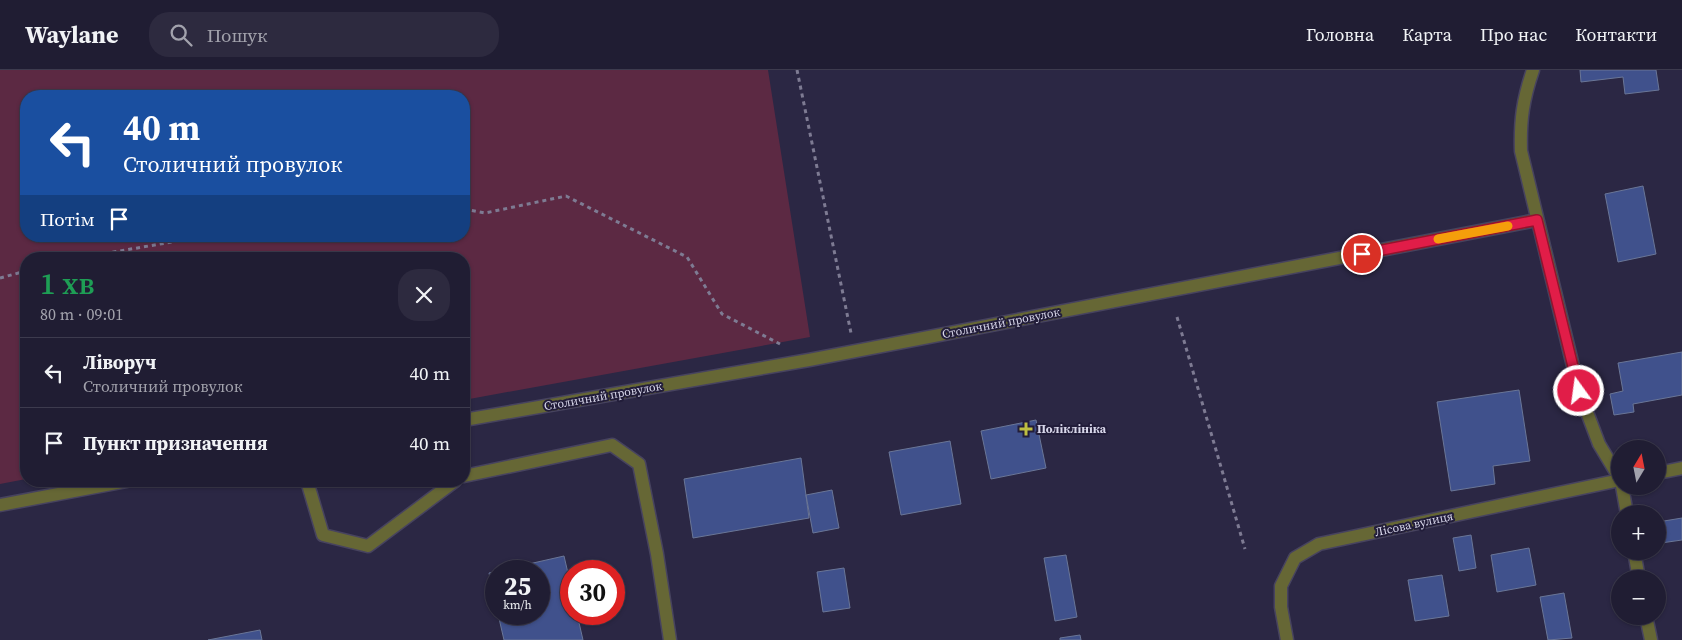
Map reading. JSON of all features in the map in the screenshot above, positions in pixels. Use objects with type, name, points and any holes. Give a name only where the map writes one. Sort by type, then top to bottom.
[{"type":"street","points":[[1533,70],[1520,122],[1521,151],[1579,391],[1598,444],[1611,465]]},
{"type":"street","name":"Столичний провулок","points":[[470,419],[809,360],[1537,220]]},
{"type":"street","points":[[470,475],[612,445],[639,464],[670,640]]},
{"type":"street","points":[[1666,471],[1682,468]]},
{"type":"street","name":"Лісова вулиця","points":[[1287,640],[1281,586],[1296,558],[1319,544],[1611,482]]},
{"type":"street","points":[[0,505],[95,487]]},
{"type":"street","points":[[309,487],[323,535],[368,546],[447,487]]},
{"type":"street","points":[[1648,625],[1651,640]]},
{"type":"path","points":[[797,70],[855,351]]},
{"type":"path","points":[[470,210],[485,213],[566,196],[687,257],[722,314],[809,360]]},
{"type":"path","points":[[114,252],[172,242]]},
{"type":"path","points":[[0,278],[20,273]]},
{"type":"path","points":[[1176,317],[1245,549]]},
{"type":"shaded area","points":[[0,70],[768,70],[810,337],[470,399],[470,252],[20,252],[20,480],[0,484]]},
{"type":"building","points":[[1580,70],[1656,70],[1659,90],[1625,94],[1623,77],[1581,82]]},
{"type":"building","points":[[1643,186],[1656,254],[1618,262],[1605,194]]},
{"type":"building","points":[[1682,352],[1682,395],[1633,404],[1634,412],[1614,415],[1610,394],[1623,391],[1618,363]]},
{"type":"building","points":[[1519,390],[1530,461],[1493,466],[1495,484],[1451,491],[1437,402]]},
{"type":"building","points":[[1036,420],[1046,468],[991,479],[981,431]]},
{"type":"building","points":[[950,441],[961,504],[901,515],[889,452]]},
{"type":"building","points":[[801,458],[809,518],[693,538],[684,479]]},
{"type":"building","points":[[832,490],[839,528],[813,533],[806,495]]},
{"type":"building","points":[[1682,518],[1682,540],[1666,542],[1666,521]]},
{"type":"building","points":[[1471,535],[1476,568],[1459,571],[1453,538]]},
{"type":"building","points":[[1529,548],[1536,585],[1497,592],[1491,555]]},
{"type":"building","points":[[1066,555],[1077,617],[1055,621],[1044,558]]},
{"type":"building","points":[[564,556],[565,560],[560,560],[560,625],[580,625],[583,640],[504,640],[501,625],[550,625],[550,560],[546,560]]},
{"type":"building","points":[[844,568],[850,608],[823,612],[817,572]]},
{"type":"building","points":[[1442,575],[1449,616],[1415,621],[1408,580]]},
{"type":"building","points":[[1564,593],[1572,638],[1548,640],[1540,597]]},
{"type":"building","points":[[260,630],[262,640],[208,640]]},
{"type":"building","points":[[1080,635],[1081,640],[1060,640],[1060,638]]},
{"type":"slow traffic","points":[[1438,239],[1508,226]]},
{"type":"place","name":"Поліклініка","points":[[1026,429]]},
{"type":"route","points":[[1362,254],[1537,220],[1579,391]]}]
